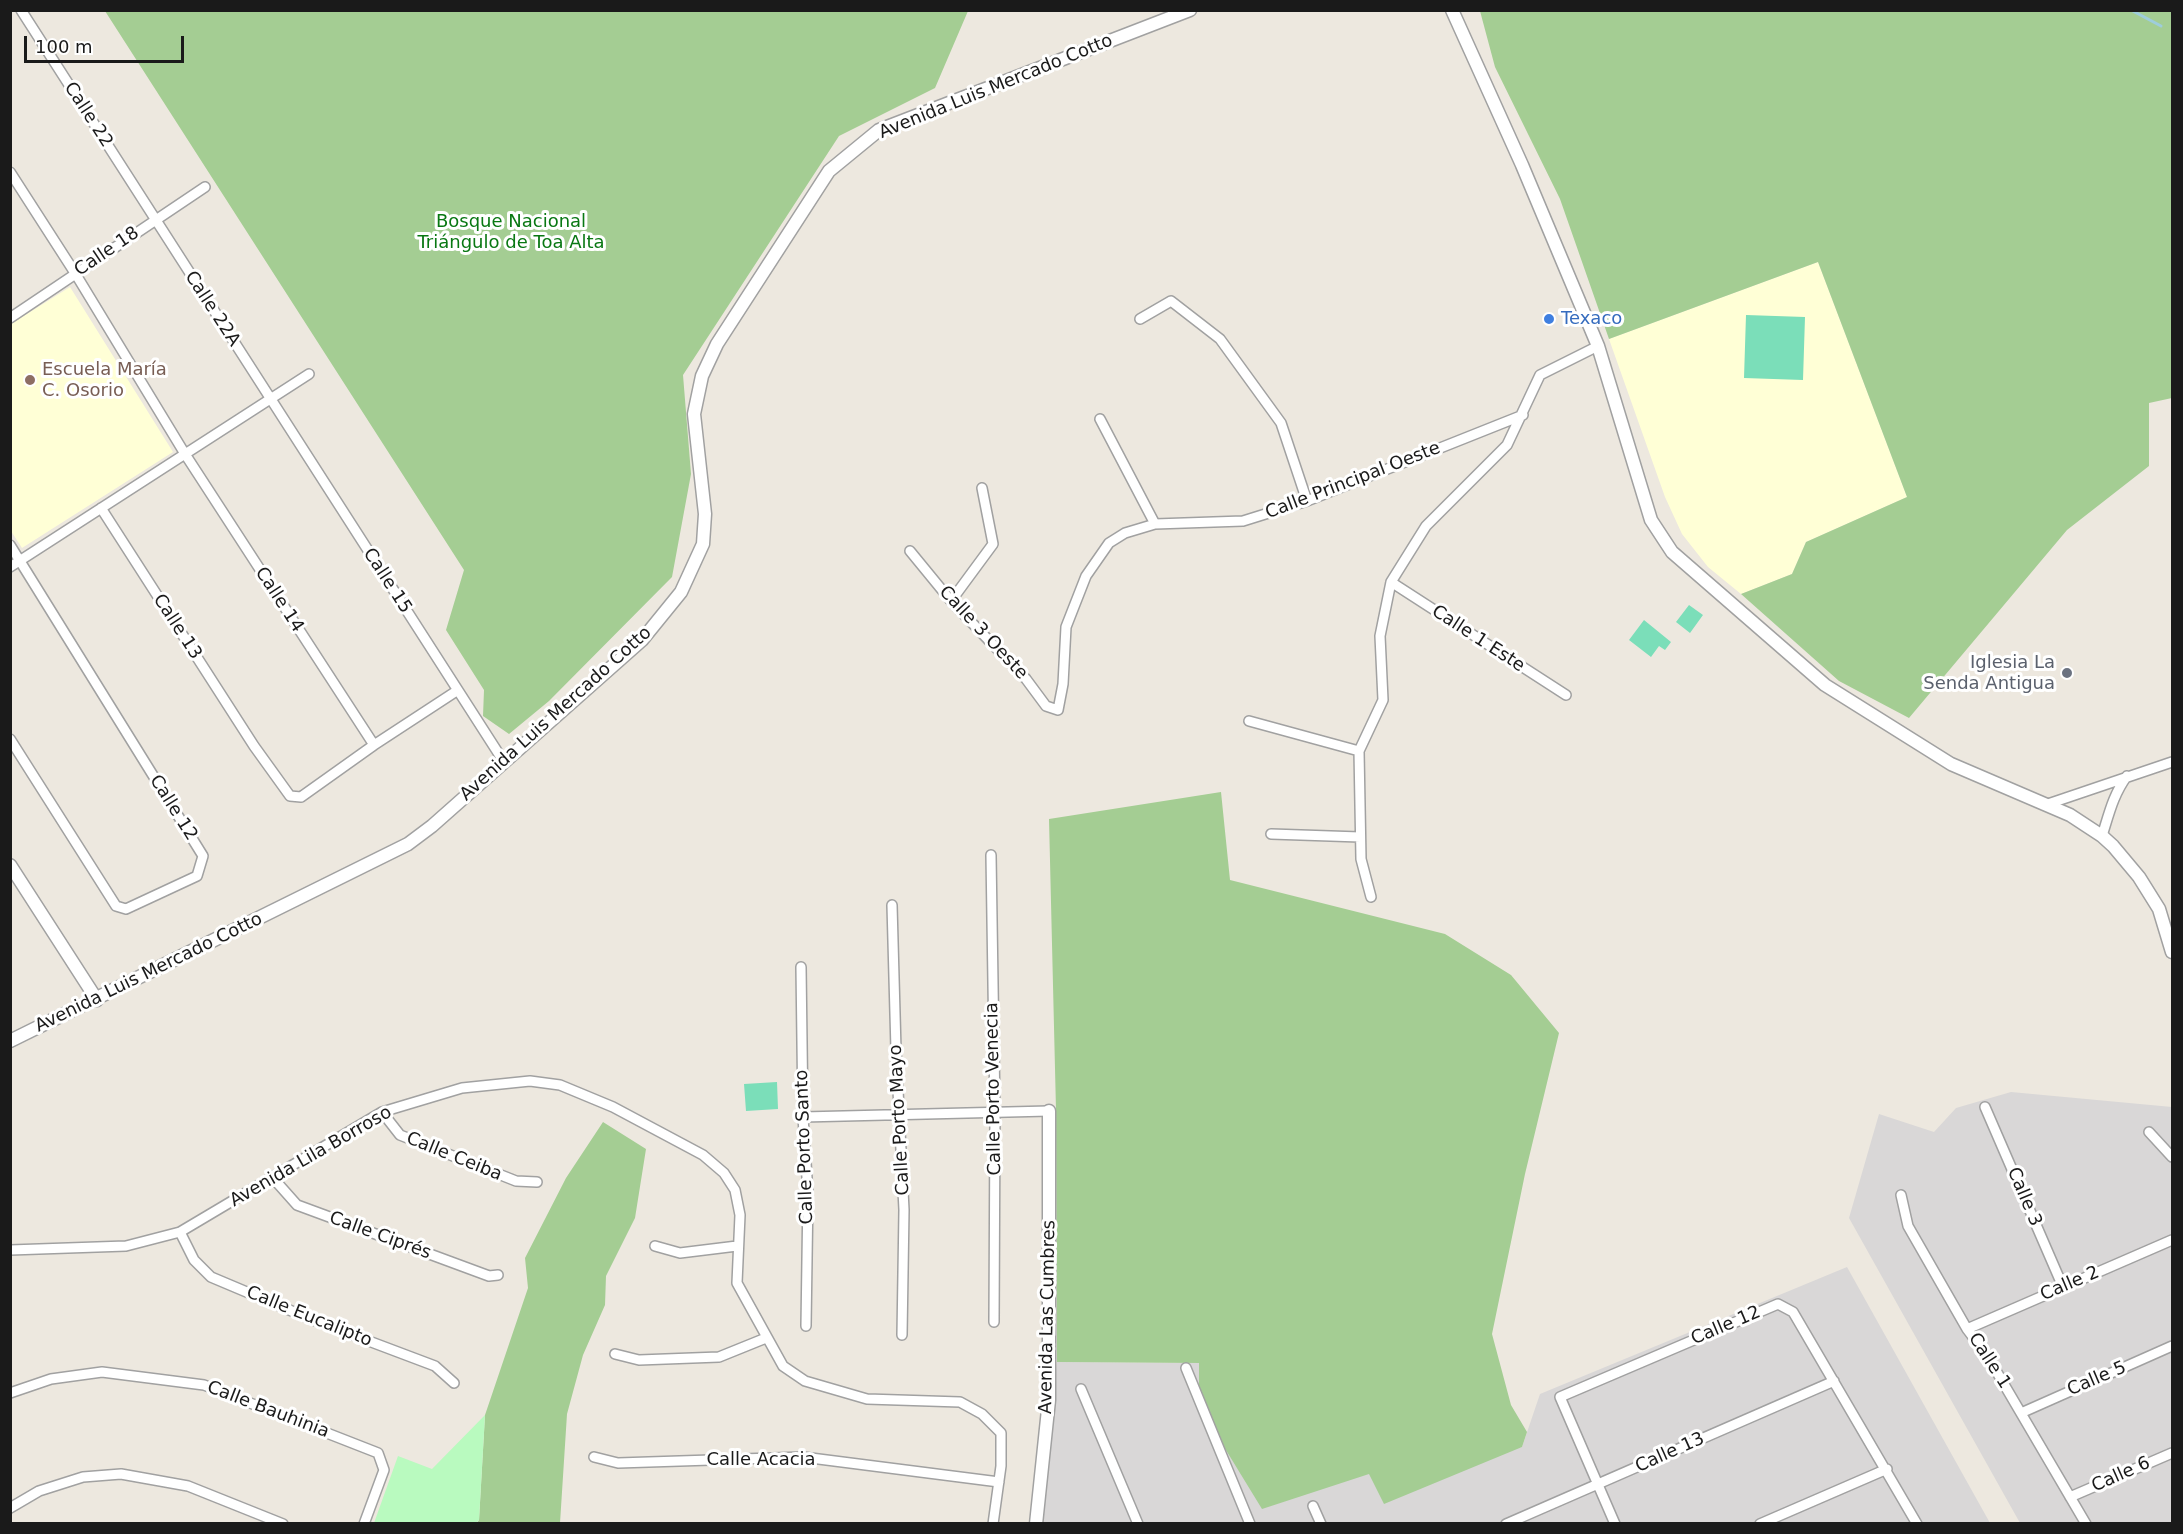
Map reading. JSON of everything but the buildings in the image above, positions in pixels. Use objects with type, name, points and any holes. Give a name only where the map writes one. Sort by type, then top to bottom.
[{"type":"street","name":"Calle 22","points":[[21,10],[155,219]]},
{"type":"street","name":"Avenida Luis Mercado Cotto","points":[[10,1041],[97,1000],[408,844],[432,826],[642,640],[681,592],[702,544],[705,514],[694,414],[702,376],[717,345],[828,171],[879,130],[1190,10]]},
{"type":"street","points":[[1452,10],[1522,165],[1598,346],[1652,520],[1672,552],[1824,685],[1951,764],[2070,815],[2102,836],[2139,877],[2159,909],[2172,952]]},
{"type":"street","name":"Calle 14","points":[[10,172],[75,273],[185,454],[374,745]]},
{"type":"street","name":"Calle 18","points":[[10,318],[205,187]]},
{"type":"street","name":"Calle 22A","points":[[155,219],[270,399]]},
{"type":"street","points":[[1140,319],[1171,302],[1220,339],[1281,423],[1307,501]]},
{"type":"street","points":[[1371,897],[1361,860],[1359,751],[1383,700],[1380,636],[1391,582],[1426,526],[1507,445],[1540,375],[1598,346]]},
{"type":"street","points":[[10,567],[309,374]]},
{"type":"street","name":"Calle 15","points":[[270,399],[504,762]]},
{"type":"street","name":"Calle Principal Oeste","points":[[1058,710],[1063,684],[1066,627],[1086,576],[1109,543],[1125,533],[1155,524],[1243,521],[1307,501],[1523,415]]},
{"type":"street","points":[[1100,419],[1155,524]]},
{"type":"street","points":[[951,601],[993,544],[982,488]]},
{"type":"street","name":"Calle 13","points":[[101,508],[254,746],[290,796],[301,797],[374,745]]},
{"type":"street","name":"Calle 12","points":[[10,545],[203,856],[197,876],[126,909],[116,906],[10,739]]},
{"type":"street","name":"Calle 3 Oeste","points":[[910,551],[951,601],[1026,679],[1046,706],[1058,710]]},
{"type":"street","name":"Calle 1 Este","points":[[1391,582],[1566,695]]},
{"type":"street","points":[[374,745],[455,692],[457,688]]},
{"type":"street","points":[[1249,721],[1359,751]]},
{"type":"street","points":[[2045,805],[2172,762]]},
{"type":"street","points":[[2102,836],[2111,804],[2127,776]]},
{"type":"street","points":[[1271,834],[1360,837]]},
{"type":"street","name":"Calle Porto Venecia","points":[[991,855],[995,1112],[994,1322]]},
{"type":"street","points":[[10,865],[97,1000]]},
{"type":"street","name":"Calle Porto Mayo","points":[[892,905],[904,1210],[902,1335]]},
{"type":"street","name":"Calle Porto Santo","points":[[801,967],[803,1118],[808,1193],[806,1326]]},
{"type":"street","name":"Avenida Lila Borroso","points":[[10,1250],[126,1246],[180,1232],[382,1113],[462,1088],[530,1081],[560,1085],[613,1107],[703,1155],[724,1173],[735,1190],[740,1215],[737,1283],[783,1366],[805,1381],[867,1399],[960,1402],[982,1414],[1001,1433],[1001,1466],[993,1524]]},
{"type":"street","name":"Calle 3","points":[[1985,1107],[2063,1287]]},
{"type":"street","points":[[803,1118],[1049,1111]]},
{"type":"street","name":"Avenida Las Cumbres","points":[[1036,1524],[1049,1400],[1049,1111]]},
{"type":"street","name":"Calle Ceiba","points":[[382,1113],[400,1135],[516,1181],[537,1182]]},
{"type":"street","points":[[2149,1132],[2172,1157]]},
{"type":"street","name":"Calle Ciprés","points":[[273,1178],[297,1205],[489,1276],[498,1275]]},
{"type":"street","name":"Calle 1","points":[[1901,1195],[1908,1226],[1967,1329],[1988,1358],[2086,1524]]},
{"type":"street","name":"Calle Eucalipto","points":[[180,1232],[194,1260],[211,1277],[313,1320],[435,1366],[454,1383]]},
{"type":"street","name":"Calle 2","points":[[1967,1329],[2172,1240]]},
{"type":"street","points":[[655,1246],[681,1253],[737,1246]]},
{"type":"street","name":"Calle 12","points":[[1615,1524],[1560,1397],[1778,1304],[1793,1312],[1887,1469],[1917,1524]]},
{"type":"street","points":[[615,1354],[639,1360],[719,1357],[766,1338]]},
{"type":"street","name":"Calle 5","points":[[2021,1413],[2172,1346]]},
{"type":"street","points":[[1186,1368],[1250,1524]]},
{"type":"street","name":"Calle Bauhinia","points":[[10,1393],[51,1379],[102,1372],[204,1384],[378,1453],[384,1470],[364,1524]]},
{"type":"street","name":"Calle 13","points":[[1506,1524],[1833,1381]]},
{"type":"street","points":[[1081,1389],[1138,1524]]},
{"type":"street","name":"Calle 6","points":[[2070,1497],[2172,1453]]},
{"type":"street","name":"Calle Acacia","points":[[594,1457],[618,1463],[803,1457],[999,1482]]},
{"type":"street","points":[[1760,1524],[1887,1469]]},
{"type":"street","points":[[10,1508],[39,1491],[83,1477],[121,1474],[188,1486],[283,1524]]},
{"type":"street","points":[[1313,1506],[1321,1524]]},
{"type":"shaded area","points":[[1818,262],[1907,497],[1806,542],[1792,574],[1741,594],[1708,567],[1682,534],[1665,497],[1609,339]]},
{"type":"shaded area","points":[[70,287],[173,452],[22,548],[11,531],[11,324]]},
{"type":"shaded area","points":[[2011,1092],[2172,1107],[2172,1523],[2020,1523],[1849,1218],[1879,1114],[1934,1132],[1956,1108]]},
{"type":"shaded area","points":[[1847,1267],[1990,1523],[1038,1524],[1057,1362],[1200,1363],[1199,1406],[1369,1474],[1522,1447],[1540,1394]]},
{"type":"green space","name":"Bosque Nacional Triángulo de Toa Alta","points":[[105,11],[968,11],[935,88],[839,136],[683,375],[691,474],[672,577],[549,701],[509,734],[483,716],[484,690],[446,630],[464,570]]},
{"type":"green space","points":[[1480,11],[2172,11],[2172,398],[2149,403],[2149,466],[2067,530],[1909,718],[1839,681],[1741,594],[1792,574],[1806,542],[1907,497],[1818,262],[1609,339],[1560,199],[1495,67]]},
{"type":"green space","points":[[1746,315],[1805,317],[1803,380],[1744,378]]},
{"type":"green space","points":[[1689,605],[1703,615],[1690,633],[1676,622]]},
{"type":"green space","points":[[1644,620],[1671,642],[1665,650],[1659,646],[1651,657],[1629,640]]},
{"type":"green space","points":[[1221,792],[1230,880],[1445,934],[1511,975],[1559,1033],[1525,1174],[1492,1334],[1511,1405],[1527,1432],[1522,1447],[1384,1504],[1369,1474],[1262,1509],[1199,1406],[1199,1363],[1057,1362],[1056,1110],[1049,819]]},
{"type":"green space","points":[[777,1082],[778,1109],[746,1111],[744,1084]]},
{"type":"green space","points":[[603,1122],[646,1149],[635,1218],[606,1276],[605,1305],[583,1355],[567,1414],[560,1523],[476,1524],[479,1520],[485,1415],[528,1288],[525,1258],[566,1178]]},
{"type":"green space","points":[[485,1415],[479,1520],[476,1523],[374,1523],[398,1456],[432,1469]]},
{"type":"waterway","points":[[2131,10],[2161,26]]},
{"type":"place","name":"Texaco","points":[[1549,319]]},
{"type":"place","name":"Escuela María C. Osorio","points":[[30,380]]},
{"type":"place","name":"Iglesia La Senda Antigua","points":[[2067,673]]}]
